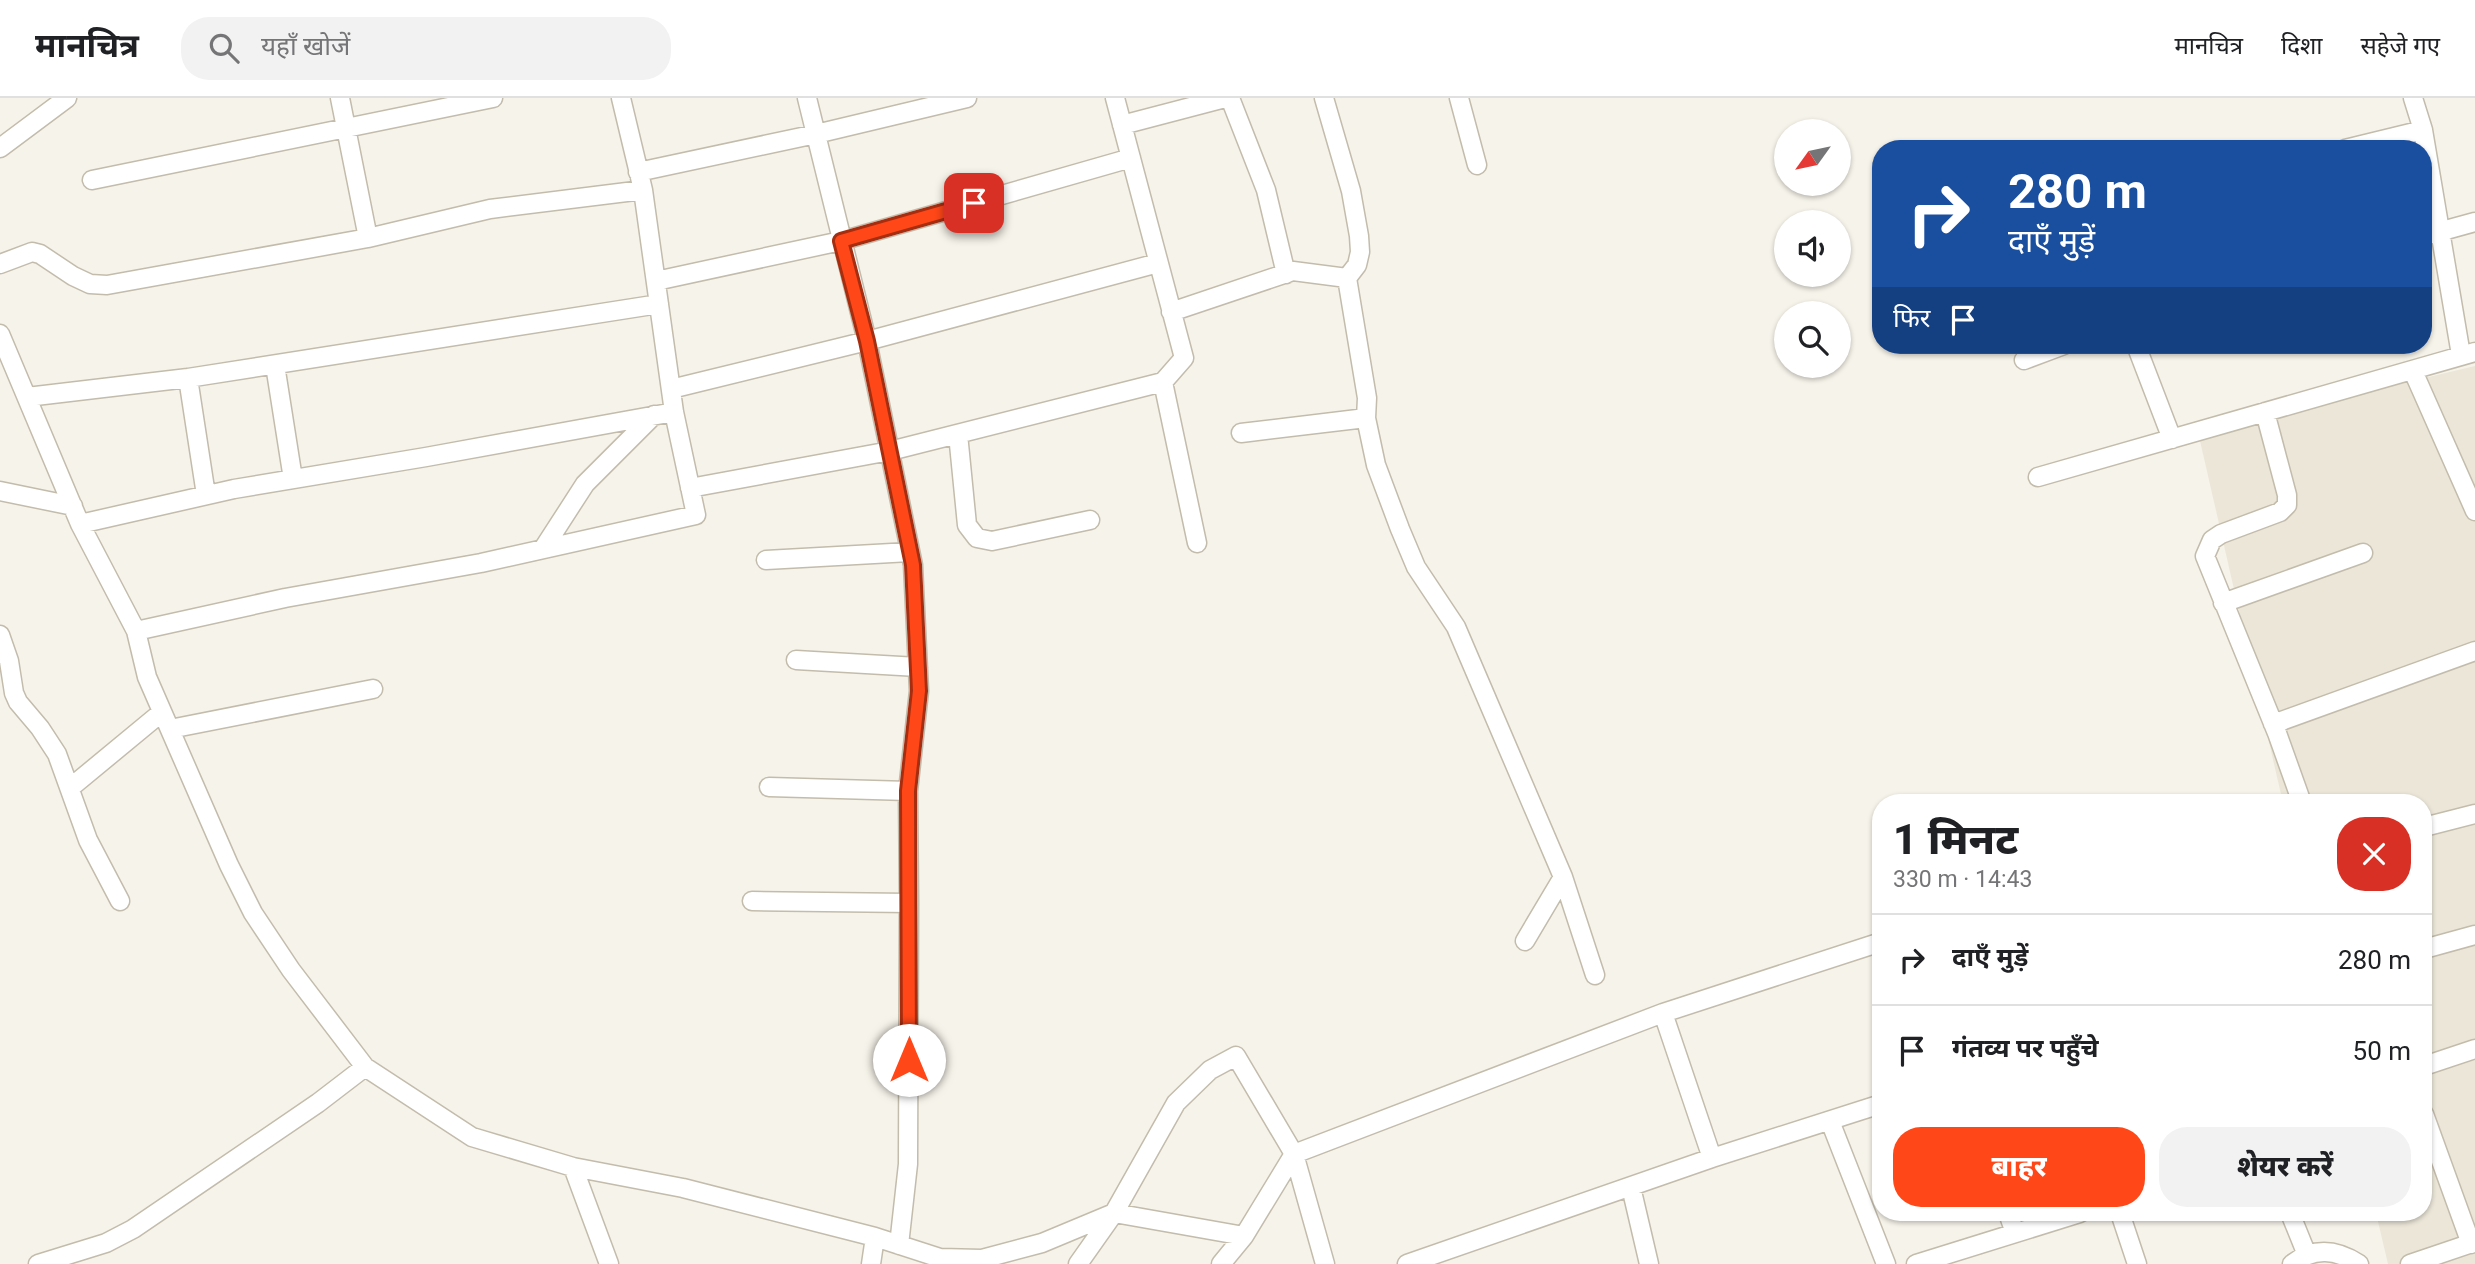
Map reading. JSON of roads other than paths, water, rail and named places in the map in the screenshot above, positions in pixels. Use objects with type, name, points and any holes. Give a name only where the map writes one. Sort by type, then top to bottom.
[{"type":"street","points":[[0,148],[67,98]]},
{"type":"street","points":[[340,98],[368,238]]},
{"type":"street","points":[[92,180],[493,98]]},
{"type":"street","points":[[135,631],[285,598],[543,549],[696,515],[674,412],[643,190],[621,98]]},
{"type":"street","points":[[807,98],[867,341],[913,565],[919,691],[908,791],[908,1164],[900,1245]]},
{"type":"street","points":[[638,172],[967,98]]},
{"type":"street","points":[[690,488],[890,451],[1163,382],[1184,358],[1115,98]]},
{"type":"street","points":[[1122,125],[1227,98],[1266,190],[1286,274]]},
{"type":"street","points":[[1324,98],[1351,191],[1359,236],[1357,265],[1347,278],[1367,398],[1366,418],[1376,465],[1416,567],[1456,627],[1563,877],[1595,975]]},
{"type":"street","points":[[1460,98],[1477,164]]},
{"type":"street","points":[[2413,98],[2424,140]]},
{"type":"street","points":[[2382,140],[2423,130]]},
{"type":"street","points":[[656,281],[841,241],[1131,158]]},
{"type":"street","points":[[0,264],[32,252],[40,254],[90,284],[107,285],[368,238],[491,209],[643,190]]},
{"type":"street","points":[[2432,234],[2475,222]]},
{"type":"street","points":[[2038,477],[2468,354],[2432,237]]},
{"type":"street","points":[[671,389],[867,341],[1158,262]]},
{"type":"street","points":[[1171,312],[1293,271],[1347,278]]},
{"type":"street","points":[[27,397],[188,378],[659,304]]},
{"type":"street","points":[[0,334],[80,524],[135,631],[147,677],[229,865],[253,913],[291,970],[365,1067],[472,1137],[573,1167],[682,1188],[875,1237],[940,1258],[982,1259],[1042,1243],[1114,1213],[1244,1236]]},
{"type":"street","points":[[2024,360],[2040,354]]},
{"type":"street","points":[[2139,354],[2172,439]]},
{"type":"street","points":[[275,365],[293,479]]},
{"type":"street","points":[[2413,371],[2475,512]]},
{"type":"street","points":[[188,378],[206,495]]},
{"type":"street","points":[[1163,382],[1197,542]]},
{"type":"street","points":[[80,524],[206,495],[674,412]]},
{"type":"street","points":[[2265,412],[2287,495],[2287,505],[2280,512],[2221,534],[2212,540],[2204,556],[2299,794]]},
{"type":"street","points":[[543,549],[585,484],[654,415]]},
{"type":"street","points":[[1241,433],[1366,418]]},
{"type":"street","points":[[958,434],[967,525],[977,538],[992,541],[1090,520]]},
{"type":"street","points":[[0,491],[73,506]]},
{"type":"street","points":[[766,560],[910,552]]},
{"type":"street","points":[[2223,603],[2363,553]]},
{"type":"street","points":[[0,635],[18,702],[57,754],[88,840],[120,901]]},
{"type":"street","points":[[2273,724],[2475,651]]},
{"type":"street","points":[[796,660],[918,667]]},
{"type":"street","points":[[170,729],[373,689]]},
{"type":"street","points":[[70,788],[162,712]]},
{"type":"street","points":[[769,787],[908,791]]},
{"type":"street","points":[[2432,825],[2475,814]]},
{"type":"street","points":[[1525,941],[1563,877]]},
{"type":"street","points":[[752,901],[909,903]]},
{"type":"street","points":[[2432,947],[2475,935]]},
{"type":"street","points":[[1221,1264],[1244,1236],[1294,1154],[1663,1013],[1872,945]]},
{"type":"street","points":[[1663,1013],[1712,1158]]},
{"type":"street","points":[[2432,1063],[2475,1049]]},
{"type":"street","points":[[1078,1264],[1114,1213],[1176,1103],[1210,1070],[1236,1056],[1294,1154],[1325,1264]]},
{"type":"street","points":[[38,1264],[106,1243],[133,1229],[318,1103],[365,1067]]},
{"type":"street","points":[[1407,1264],[1712,1158],[1872,1107]]},
{"type":"street","points":[[1830,1121],[1886,1264]]},
{"type":"street","points":[[2410,1264],[2473,1243],[2432,1135]]},
{"type":"street","points":[[573,1167],[609,1264]]},
{"type":"street","points":[[1631,1187],[1649,1264]]},
{"type":"street","points":[[2011,1221],[2015,1233]]},
{"type":"street","points":[[1916,1264],[2054,1221]]},
{"type":"street","points":[[2123,1221],[2137,1264]]},
{"type":"street","points":[[2292,1221],[2299,1259],[2324,1251],[2342,1254],[2358,1264]]},
{"type":"street","points":[[872,1264],[875,1237]]}]
